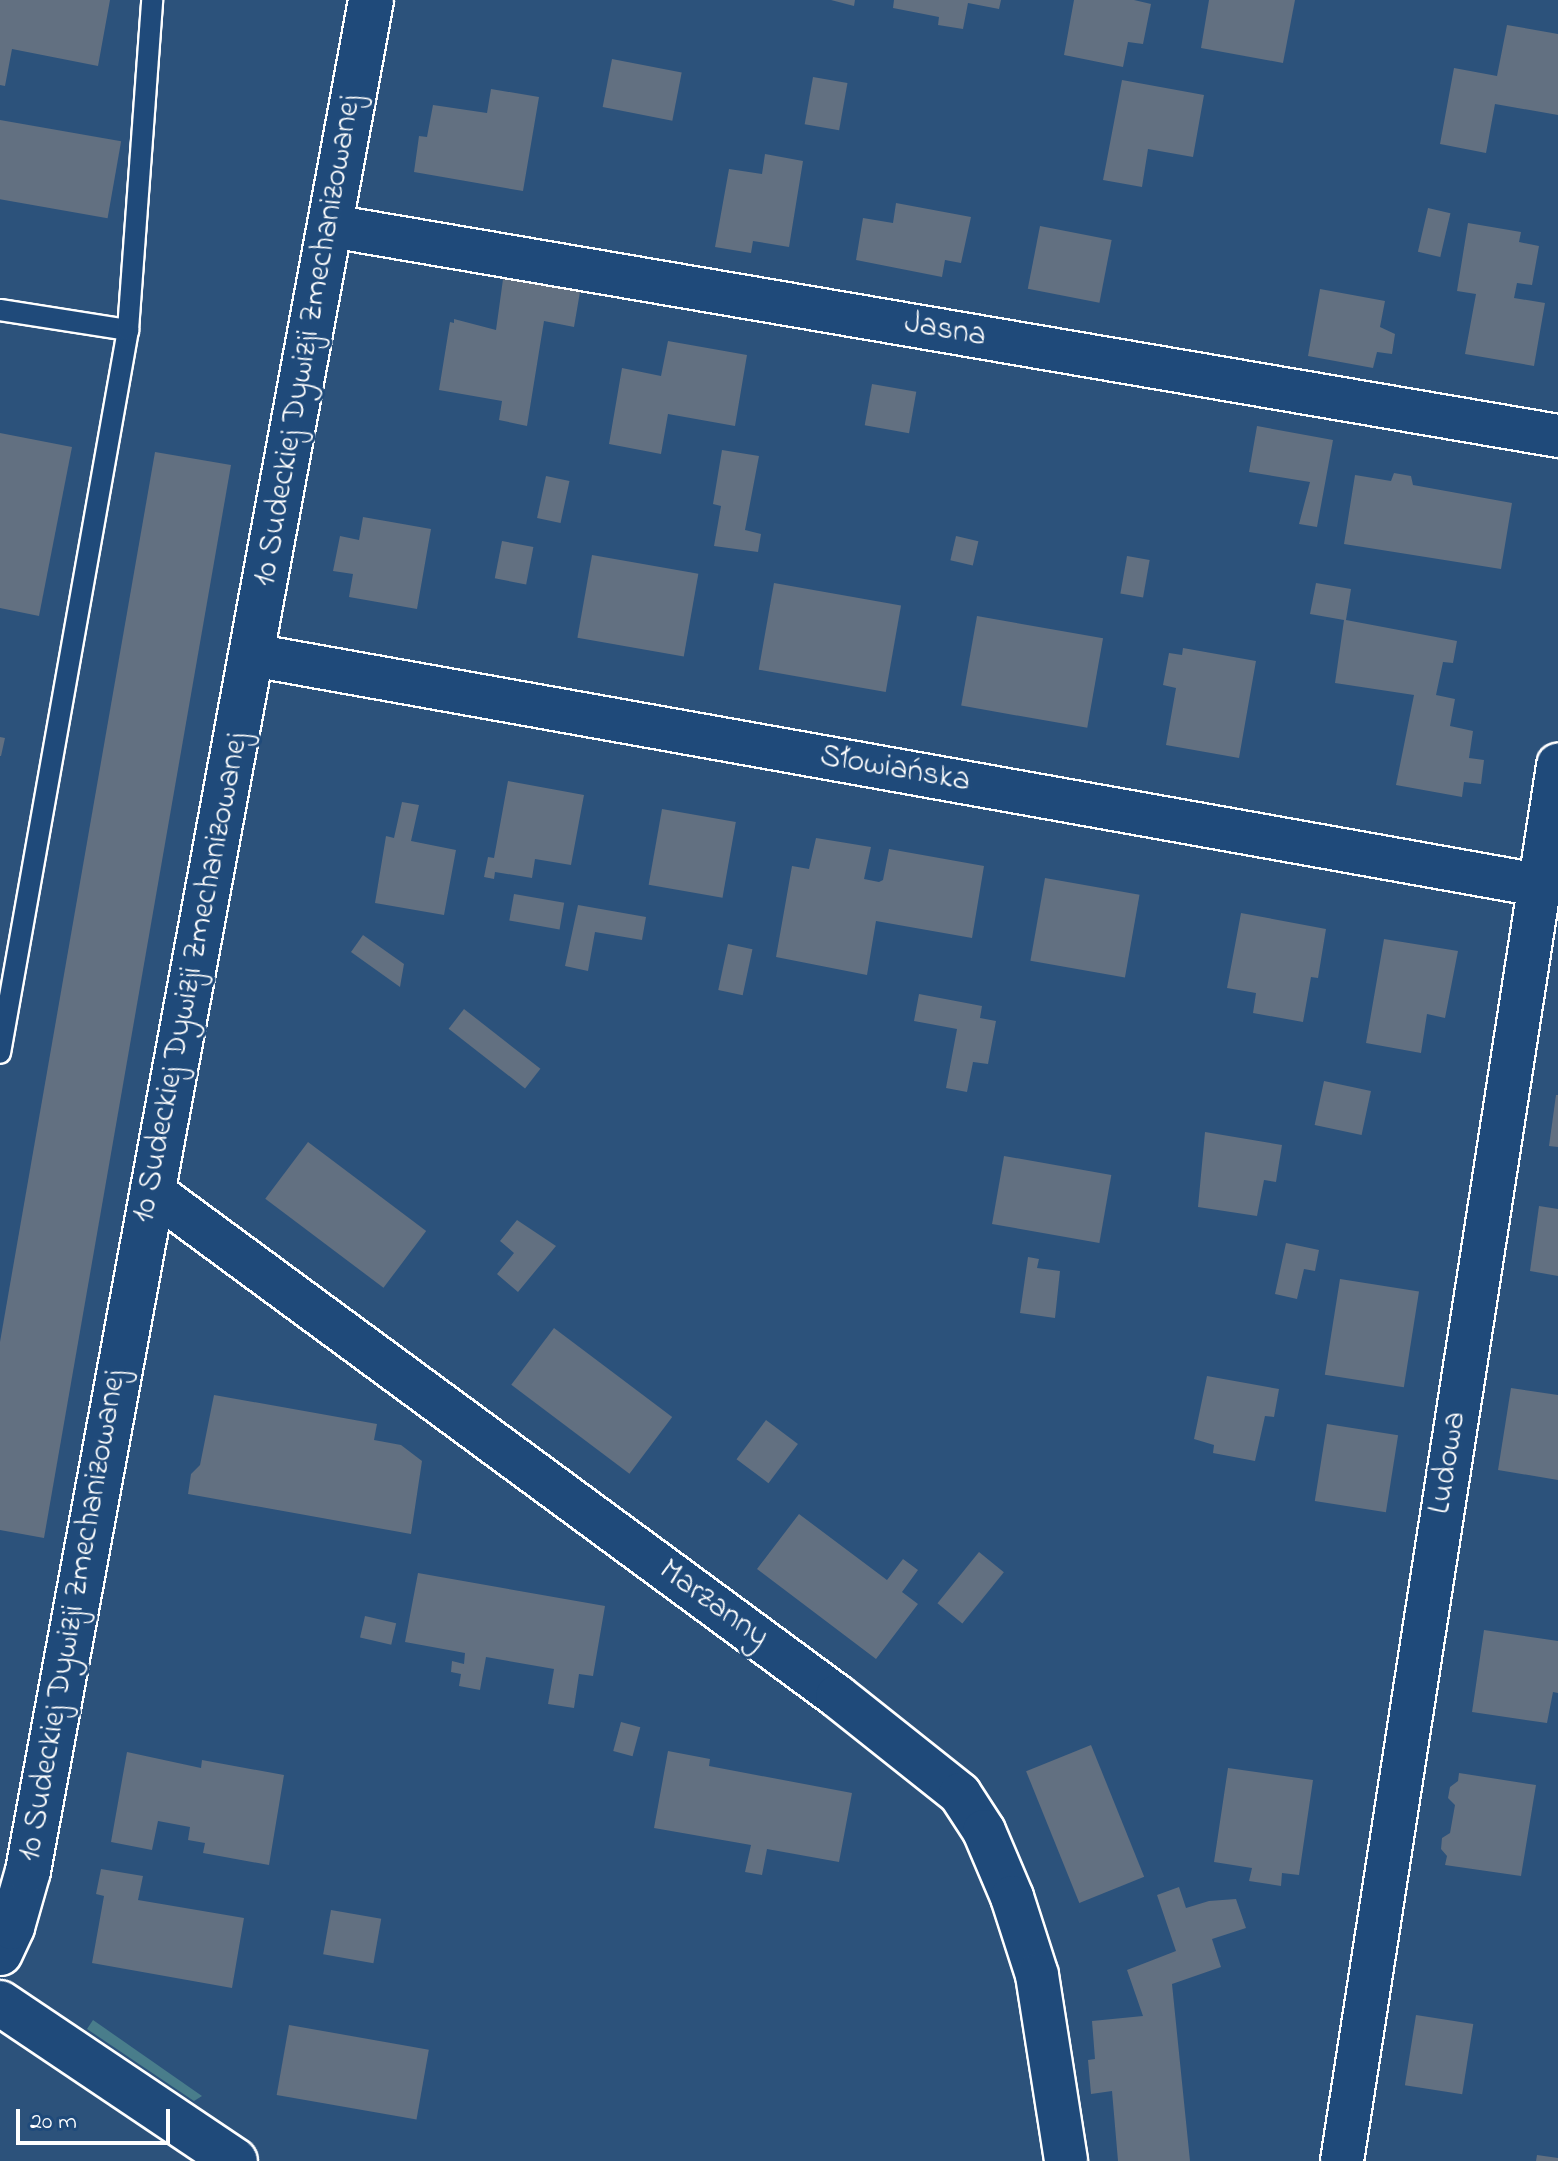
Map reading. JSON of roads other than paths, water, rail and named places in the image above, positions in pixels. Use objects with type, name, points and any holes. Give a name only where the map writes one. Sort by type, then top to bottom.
[{"type":"street","name":"10 Sudeckiej Dywizji Zmechanizowanej","points":[[0,1953],[12,1927],[28,1871],[371,0]]},
{"type":"street","name":"Jasna","points":[[331,226],[1558,436]]},
{"type":"street","name":"Słowiańska","points":[[252,655],[1538,885]]},
{"type":"street","name":"Ludowa","points":[[1342,2161],[1558,765]]},
{"type":"street","name":"Marzanny","points":[[152,1191],[837,1696],[919,1758],[960,1794],[984,1831],[1012,1897],[1037,1975],[1066,2161]]},
{"type":"street","points":[[0,2003],[235,2161]]},
{"type":"lane","points":[[0,1053],[128,330],[152,0]]},
{"type":"lane","points":[[0,310],[128,330]]}]
